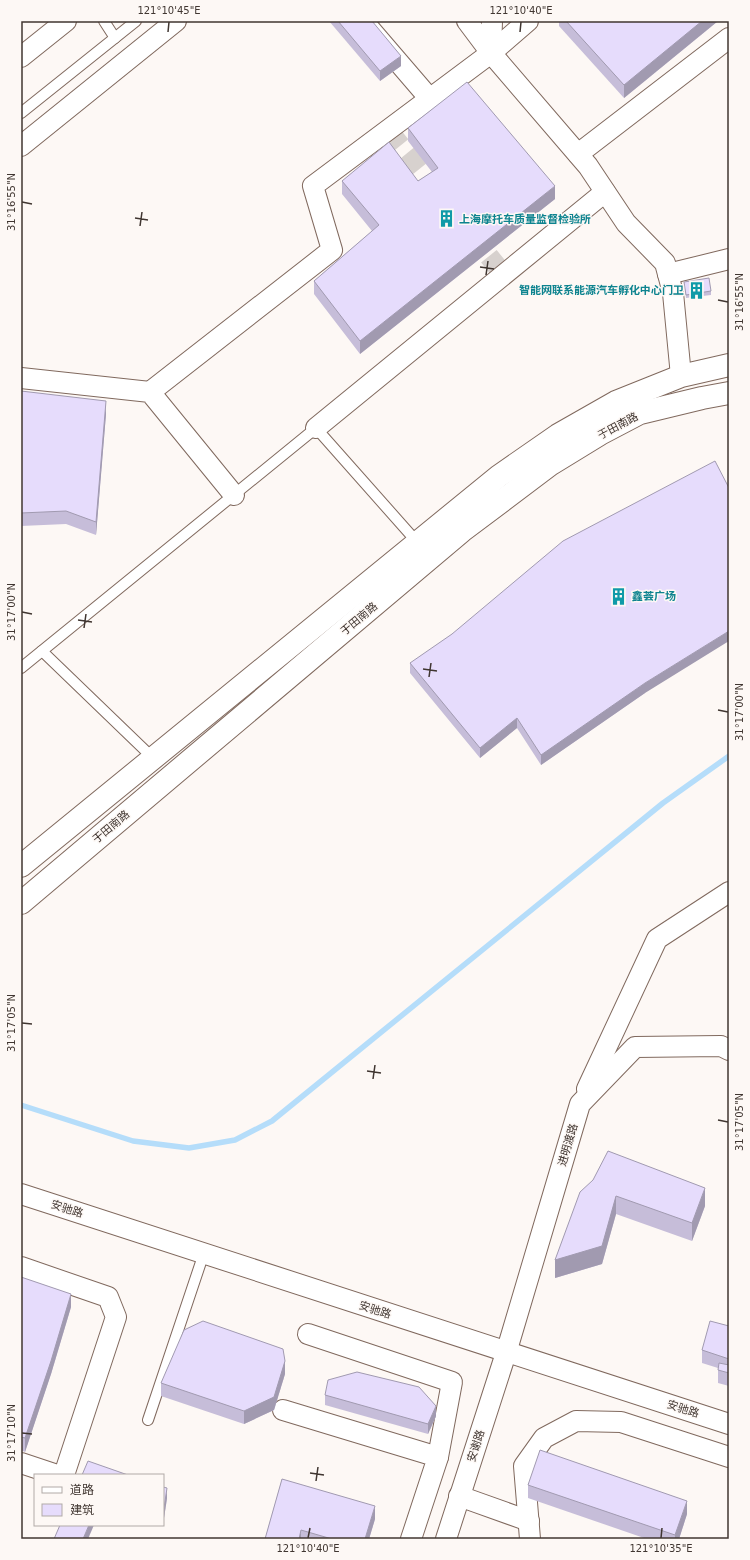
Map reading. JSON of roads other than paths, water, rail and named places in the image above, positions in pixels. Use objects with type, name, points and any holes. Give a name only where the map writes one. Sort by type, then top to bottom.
[{"type":"street","points":[[21,57],[66,21]]},
{"type":"street","points":[[21,146],[176,21]]},
{"type":"street","points":[[363,21],[430,99]]},
{"type":"street","points":[[467,21],[491,53],[588,166],[626,223],[665,263],[673,293],[681,376]]},
{"type":"street","points":[[491,53],[492,21]]},
{"type":"street","points":[[21,378],[150,392],[332,250],[314,186],[491,53],[528,21]]},
{"type":"street","points":[[578,154],[729,38]]},
{"type":"street","points":[[316,428],[605,192]]},
{"type":"street","points":[[668,274],[729,259]]},
{"type":"street","name":"于田南路","points":[[21,866],[499,476],[558,435],[616,402],[681,376],[729,365]]},
{"type":"street","points":[[150,392],[234,495]]},
{"type":"street","name":"于田南路","points":[[21,903],[469,527],[551,464],[640,413],[729,393]]},
{"type":"street","points":[[344,602],[360,618]]},
{"type":"street","points":[[580,1104],[657,938],[729,892]]},
{"type":"street","name":"进明渡路","points":[[506,1354],[580,1104],[635,1047],[721,1046],[729,1050]]},
{"type":"street","name":"安驰路","points":[[21,1194],[204,1253],[506,1354],[729,1424]]},
{"type":"street","points":[[21,1267],[108,1297],[116,1317],[64,1474]]},
{"type":"street","points":[[308,1334],[452,1382],[438,1457],[411,1539]]},
{"type":"street","name":"安谢路","points":[[446,1539],[506,1354]]},
{"type":"street","points":[[283,1410],[438,1457]]},
{"type":"street","points":[[529,1530],[524,1466],[544,1438],[576,1421],[621,1422],[729,1458]]},
{"type":"street","points":[[21,1463],[54,1474]]},
{"type":"street","points":[[460,1496],[529,1530]]},
{"type":"lane","points":[[104,21],[115,38]]},
{"type":"lane","points":[[21,113],[136,21]]},
{"type":"lane","points":[[21,668],[316,428],[417,542]]},
{"type":"lane","points":[[42,651],[153,758]]},
{"type":"lane","points":[[148,1420],[204,1253]]},
{"type":"waterway","points":[[21,1105],[133,1141],[189,1148],[235,1140],[272,1121],[663,803],[729,756]]},
{"type":"tunnel","points":[[388,130],[442,197]]},
{"type":"tunnel","points":[[470,233],[504,275]]},
{"type":"place","name":"上海摩托车质量监督检验所","points":[[446,219]]},
{"type":"place","name":"智能网联系能源汽车孵化中心门卫","points":[[697,290]]},
{"type":"place","name":"鑫荟广场","points":[[619,596]]}]
